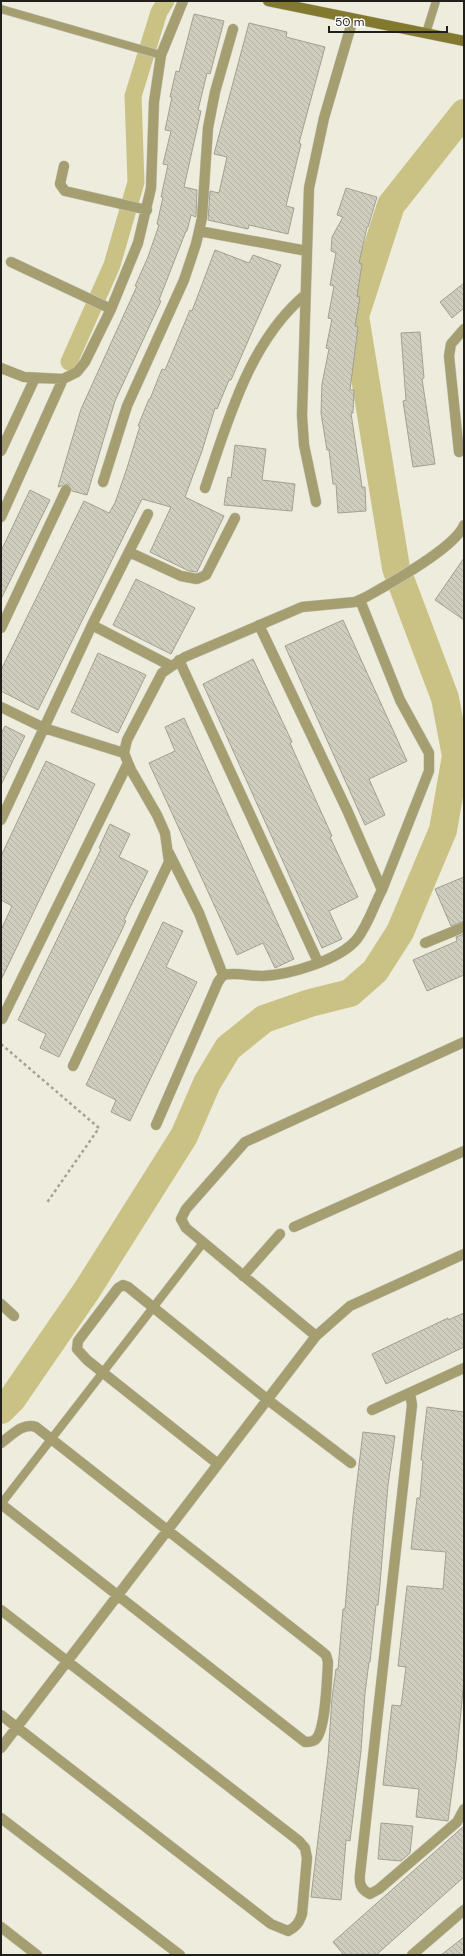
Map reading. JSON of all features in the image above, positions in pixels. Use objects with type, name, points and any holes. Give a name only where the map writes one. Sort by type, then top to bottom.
[{"type":"street","points":[[1,368],[24,377],[63,379],[77,372],[85,362],[111,309],[138,243],[147,210],[153,164],[154,102],[161,55],[182,1]]},
{"type":"street","points":[[268,1],[464,41]]},
{"type":"street","points":[[316,502],[304,445],[302,415],[309,188],[316,152],[353,18]]},
{"type":"street","points":[[104,482],[120,425],[184,280],[199,231],[202,218],[208,128],[215,92],[233,29]]},
{"type":"street","points":[[64,166],[60,184],[65,191],[147,210]]},
{"type":"street","points":[[199,231],[307,251]]},
{"type":"street","points":[[11,262],[111,309]]},
{"type":"street","points":[[206,488],[243,385],[260,350],[291,307],[305,296]]},
{"type":"street","points":[[459,452],[449,356],[451,344],[464,329]]},
{"type":"street","points":[[1,451],[35,378]]},
{"type":"street","points":[[1,518],[63,379]]},
{"type":"street","points":[[1,628],[66,490]]},
{"type":"street","points":[[1,820],[92,625],[148,514]]},
{"type":"street","points":[[129,552],[181,576],[197,579],[206,575],[235,518]]},
{"type":"street","points":[[73,1066],[169,862],[165,833],[124,753],[127,740],[162,673],[179,660],[302,607],[354,602],[360,600],[424,561],[453,539],[464,525]]},
{"type":"street","points":[[156,1125],[218,982],[223,975],[232,973],[262,976],[276,975],[318,962],[344,951],[358,938],[382,890],[428,771],[430,756],[400,700],[360,600]]},
{"type":"street","points":[[92,625],[170,666]]},
{"type":"street","points":[[259,625],[347,810],[382,890]]},
{"type":"street","points":[[179,660],[318,962]]},
{"type":"street","points":[[1,708],[44,728],[124,753]]},
{"type":"street","points":[[2,1020],[128,763]]},
{"type":"street","points":[[168,851],[186,883],[199,912],[223,975]]},
{"type":"street","points":[[425,943],[464,927]]},
{"type":"street","points":[[316,1336],[203,1243],[186,1228],[181,1218],[186,1209],[245,1142],[464,1042]]},
{"type":"street","points":[[294,1227],[464,1151]]},
{"type":"street","points":[[243,1276],[280,1234]]},
{"type":"street","points":[[1,1748],[316,1336],[350,1306],[464,1254]]},
{"type":"street","points":[[218,1464],[102,1373],[80,1354],[77,1349],[78,1341],[114,1291],[123,1285],[128,1287],[268,1400],[351,1463]]},
{"type":"street","points":[[1,1304],[14,1316]]},
{"type":"street","points":[[372,1410],[464,1368]]},
{"type":"street","points":[[410,1393],[412,1405],[360,1874],[360,1884],[364,1891],[370,1894],[379,1889],[457,1822],[464,1809]]},
{"type":"street","points":[[1,1442],[23,1427],[30,1425],[36,1427],[168,1529],[326,1655],[328,1662],[325,1708],[320,1731],[316,1739],[310,1742],[305,1742],[1,1504]]},
{"type":"street","points":[[1,1610],[299,1841],[305,1848],[307,1858],[302,1914],[299,1923],[288,1931],[271,1924],[1,1715]]},
{"type":"street","points":[[1,1818],[180,1955]]},
{"type":"street","points":[[412,1955],[464,1910]]},
{"type":"street","points":[[1,1928],[37,1955]]},
{"type":"lane","points":[[426,33],[436,1]]},
{"type":"lane","points":[[1,10],[161,55]]},
{"type":"lane","points":[[1,1504],[203,1243]]},
{"type":"path","points":[[1,1044],[98,1128],[46,1204]]},
{"type":"building","points":[[194,14],[224,21],[210,74],[207,73],[198,110],[201,111],[184,187],[197,190],[196,217],[191,215],[187,231],[159,300],[161,301],[115,401],[87,495],[72,491],[68,484],[58,487],[81,409],[137,286],[135,286],[148,257],[159,225],[157,224],[163,197],[161,197],[168,165],[163,164],[171,131],[165,130],[172,97],[170,97],[176,71],[179,72]]},
{"type":"building","points":[[249,23],[287,32],[286,37],[325,47],[299,143],[301,144],[286,206],[294,208],[288,234],[249,225],[248,229],[208,220],[210,191],[219,193],[227,157],[214,154]]},
{"type":"building","points":[[346,188],[377,197],[367,227],[359,263],[362,264],[357,296],[360,297],[355,326],[358,327],[350,390],[354,390],[353,413],[351,413],[362,487],[365,487],[366,511],[338,513],[336,484],[333,484],[329,450],[327,450],[321,413],[322,384],[329,349],[326,348],[332,319],[328,318],[334,286],[330,285],[336,253],[331,251],[332,237],[343,217],[337,215]]},
{"type":"building","points":[[215,250],[249,263],[253,255],[281,265],[231,380],[229,380],[217,409],[215,408],[202,451],[185,497],[224,516],[197,572],[189,571],[150,552],[171,507],[142,499],[38,710],[1,691],[1,670],[84,501],[109,513],[115,503],[140,426],[138,426],[162,369],[165,370],[190,310],[192,311]]},
{"type":"building","points":[[464,283],[464,308],[452,318],[440,302]]},
{"type":"building","points":[[420,332],[424,378],[422,379],[435,464],[413,467],[403,401],[406,400],[401,333]]},
{"type":"building","points":[[235,445],[266,449],[262,480],[295,484],[292,511],[224,505],[228,477],[231,478]]},
{"type":"building","points":[[30,490],[50,500],[1,599],[1,551]]},
{"type":"building","points":[[464,558],[464,620],[435,600]]},
{"type":"building","points":[[136,579],[195,608],[171,654],[113,625]]},
{"type":"building","points":[[343,620],[407,761],[369,779],[385,815],[365,825],[285,646]]},
{"type":"building","points":[[98,653],[146,675],[118,733],[71,712]]},
{"type":"building","points":[[253,659],[292,742],[290,743],[332,836],[330,837],[358,897],[329,911],[342,939],[322,948],[203,684]]},
{"type":"building","points":[[184,718],[294,959],[275,968],[263,943],[237,955],[149,763],[175,751],[165,727]]},
{"type":"building","points":[[5,726],[25,736],[1,785],[1,734]]},
{"type":"building","points":[[46,761],[95,784],[1,980],[1,930],[12,906],[1,900],[1,856]]},
{"type":"building","points":[[110,824],[130,834],[119,857],[148,871],[124,920],[126,921],[121,932],[59,1057],[40,1048],[46,1034],[18,1020],[101,849],[99,848]]},
{"type":"building","points":[[464,877],[464,921],[451,926],[435,889]]},
{"type":"building","points":[[163,922],[183,931],[166,967],[197,982],[130,1121],[111,1112],[116,1100],[86,1085]]},
{"type":"building","points":[[464,934],[464,975],[427,991],[413,960],[457,941],[456,937]]},
{"type":"building","points":[[464,1313],[464,1347],[386,1384],[372,1354],[448,1318],[448,1320]]},
{"type":"building","points":[[427,1407],[464,1412],[464,1681],[448,1821],[416,1817],[419,1789],[383,1785],[392,1705],[401,1706],[406,1667],[398,1666],[407,1586],[443,1589],[446,1552],[411,1549],[417,1498],[420,1498],[423,1460],[421,1460]]},
{"type":"building","points":[[363,1432],[395,1436],[388,1485],[378,1605],[376,1605],[365,1693],[361,1751],[350,1841],[346,1840],[341,1900],[311,1897],[328,1757],[332,1698],[336,1669],[338,1669],[343,1609],[345,1609],[353,1515]]},
{"type":"building","points":[[381,1823],[413,1826],[410,1853],[401,1861],[378,1859]]},
{"type":"building","points":[[464,1826],[464,1877],[376,1955],[344,1955],[333,1942]]},
{"type":"building","points":[[464,1937],[464,1955],[441,1955]]},
{"type":"waterway","points":[[69,362],[112,265],[136,182],[133,96],[159,12],[166,1]]},
{"type":"waterway","points":[[1,1410],[12,1399],[87,1290],[184,1136],[207,1083],[228,1048],[264,1019],[310,1003],[350,993],[375,971],[400,932],[443,830],[456,756],[445,698],[396,568],[355,316],[391,205],[464,113]]}]
